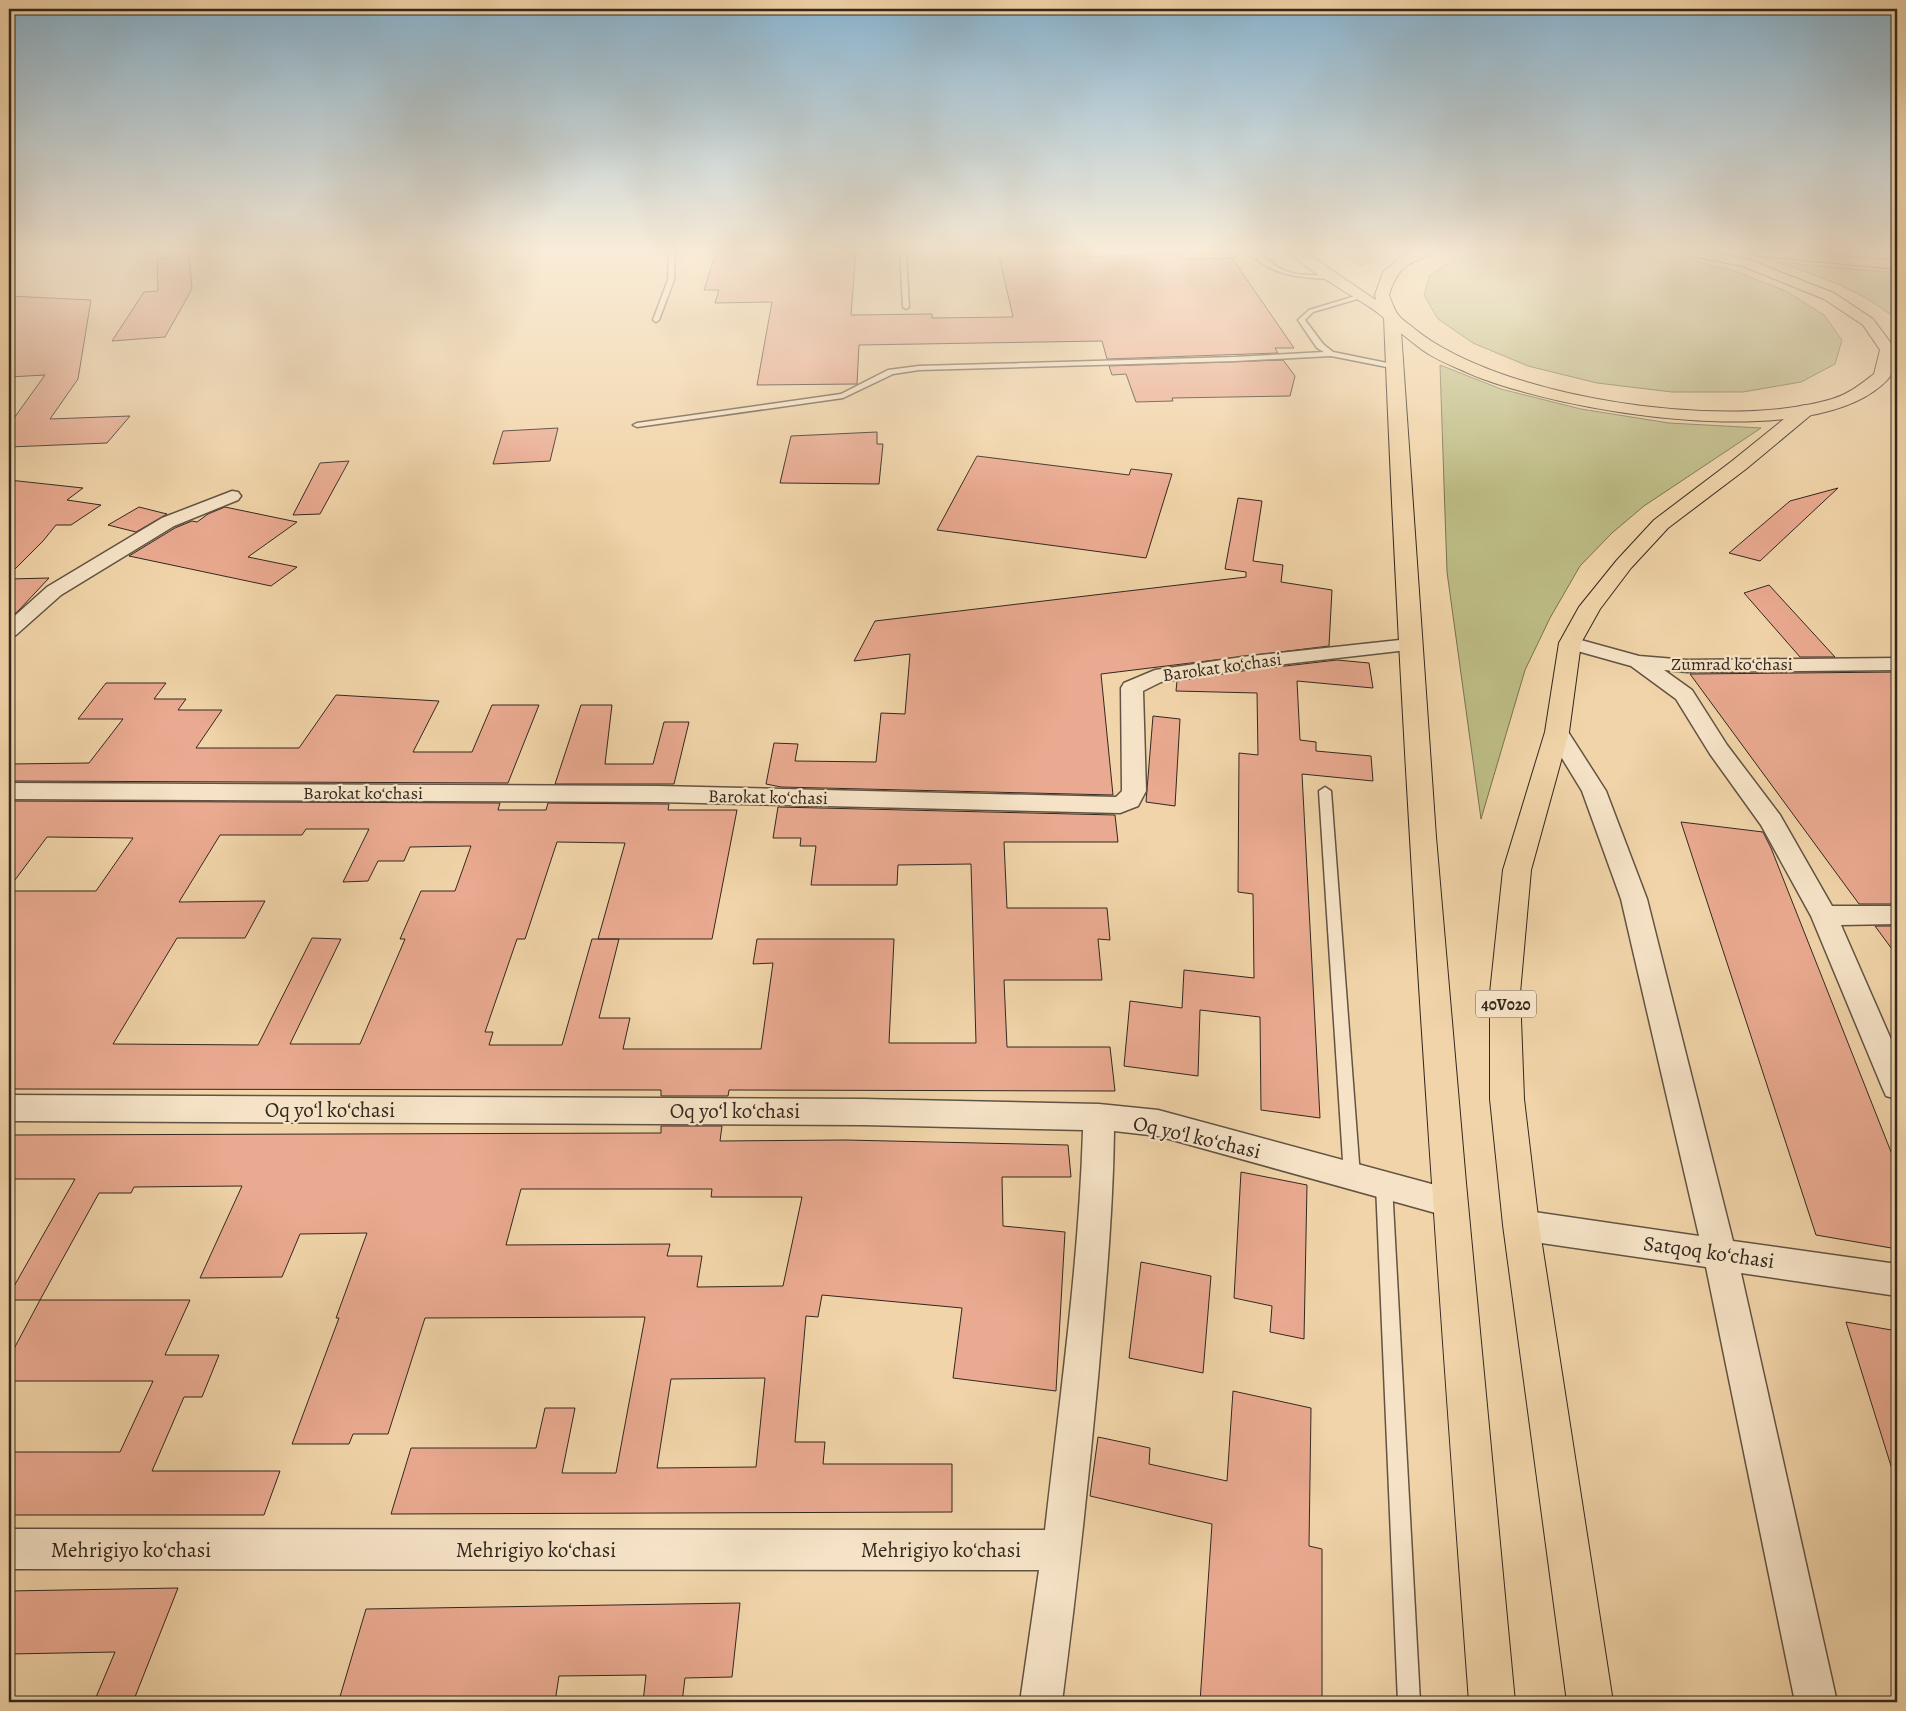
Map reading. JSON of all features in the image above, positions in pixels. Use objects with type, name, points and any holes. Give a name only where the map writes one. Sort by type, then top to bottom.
[{"type":"main road","points":[[1393,332],[1416,763],[1450,1203],[1492,1702]]},
{"type":"main road","points":[[1408,332],[1419,342],[1463,366],[1523,387],[1594,404],[1670,414],[1743,416],[1806,410],[1888,390]]},
{"type":"main road","points":[[1850,398],[1882,376],[1888,350],[1875,332]]},
{"type":"main road","name":"40V020","points":[[1590,1702],[1521,1225],[1508,1099],[1505,993],[1517,870],[1557,732],[1570,643],[1590,607],[1624,564],[1660,524],[1739,465],[1806,410]]},
{"type":"street","points":[[9,631],[54,591],[168,522],[232,496]]},
{"type":"street","name":"Zumrad koʻchasi","points":[[1570,643],[1638,662],[1687,666],[1897,664]]},
{"type":"street","name":"Barokat koʻchasi","points":[[9,791],[659,794],[1120,805],[1130,800],[1134,791],[1132,688],[1155,676],[1409,644]]},
{"type":"street","points":[[1638,662],[1684,694],[1718,750],[1771,821],[1824,916],[1897,1087]]},
{"type":"street","points":[[1557,732],[1594,791],[1634,899],[1720,1253],[1816,1702]]},
{"type":"street","points":[[1824,916],[1897,915]]},
{"type":"street","name":"Oq yoʻl koʻchasi","points":[[9,1108],[853,1112],[1099,1117],[1158,1123],[1450,1203]]},
{"type":"street","points":[[1041,1702],[1062,1550],[1085,1327],[1098,1163],[1099,1117]]},
{"type":"street","name":"Satqoq koʻchasi","points":[[1521,1225],[1897,1280]]},
{"type":"street","name":"Mehrigiyo koʻchasi","points":[[9,1550],[1062,1550]]},
{"type":"lane","points":[[1310,332],[1320,346],[1331,354]]},
{"type":"lane","points":[[637,425],[843,396],[891,372],[919,368],[1235,359],[1331,354],[1394,367]]},
{"type":"lane","points":[[1324,791],[1352,1176]]},
{"type":"lane","points":[[1384,1185],[1409,1702]]},
{"type":"shaded area","points":[[1457,332],[1836,332],[1842,340],[1835,364],[1801,382],[1743,392],[1672,392],[1597,383],[1528,366],[1473,343]]},
{"type":"shaded area","points":[[1440,365],[1501,389],[1581,409],[1669,423],[1761,428],[1644,506],[1612,533],[1580,566],[1550,618],[1525,670],[1481,819],[1447,572]]},
{"type":"building","points":[[9,332],[86,332],[78,379],[50,419],[130,416],[107,443],[9,447],[9,425],[45,375],[9,377]]},
{"type":"building","points":[[118,332],[168,332],[165,337],[112,341]]},
{"type":"building","points":[[767,332],[1283,332],[1294,348],[1275,348],[1278,353],[1107,359],[1102,341],[859,345],[857,384],[757,385]]},
{"type":"building","points":[[1283,360],[1295,376],[1290,396],[1172,398],[1173,401],[1136,402],[1126,374],[1112,375],[1109,366]]},
{"type":"building","points":[[558,428],[550,461],[493,464],[503,431]]},
{"type":"building","points":[[877,432],[877,444],[883,444],[879,484],[780,483],[791,436]]},
{"type":"building","points":[[977,456],[1129,475],[1131,469],[1172,474],[1146,558],[937,530]]},
{"type":"building","points":[[349,461],[320,514],[293,515],[320,463]]},
{"type":"building","points":[[9,480],[83,488],[67,500],[101,505],[71,525],[56,525],[9,575]]},
{"type":"building","points":[[1838,488],[1760,561],[1729,553],[1790,501]]},
{"type":"building","points":[[1238,498],[1262,501],[1253,561],[1283,565],[1281,582],[1332,590],[1329,646],[1101,674],[1113,795],[781,787],[766,784],[774,743],[798,744],[795,761],[876,762],[881,713],[905,714],[910,654],[854,661],[875,621],[1246,577],[1246,572],[1225,569]]},
{"type":"building","points":[[139,507],[167,514],[136,532],[108,525]]},
{"type":"building","points":[[225,507],[297,522],[248,557],[297,567],[271,586],[129,556],[175,528],[192,521],[197,522],[208,514]]},
{"type":"building","points":[[49,578],[20,609],[9,619],[9,579]]},
{"type":"building","points":[[1769,585],[1835,657],[1800,657],[1744,593]]},
{"type":"building","points":[[1337,660],[1369,663],[1373,688],[1297,681],[1300,740],[1316,742],[1316,751],[1371,756],[1373,781],[1302,774],[1320,1118],[1261,1110],[1260,1017],[1200,1010],[1198,1076],[1124,1066],[1130,1001],[1182,1008],[1184,970],[1254,978],[1253,894],[1238,892],[1239,753],[1258,755],[1257,693],[1176,691],[1177,681]]},
{"type":"building","points":[[1897,672],[1897,904],[1859,904],[1690,674]]},
{"type":"building","points":[[106,683],[166,683],[154,699],[186,699],[178,710],[222,710],[196,748],[299,748],[336,695],[439,701],[413,752],[472,752],[492,705],[539,705],[508,783],[9,781],[9,764],[89,763],[123,719],[78,719]]},
{"type":"building","points":[[581,705],[612,705],[605,764],[653,764],[664,722],[689,722],[674,784],[555,784]]},
{"type":"building","points":[[1153,716],[1180,719],[1175,806],[1146,802]]},
{"type":"building","points":[[9,801],[500,803],[498,810],[546,810],[548,803],[669,804],[668,810],[737,810],[712,939],[619,939],[599,1018],[630,1018],[623,1049],[761,1049],[773,963],[753,964],[757,939],[894,939],[889,1043],[976,1043],[971,864],[898,865],[897,885],[811,885],[816,846],[800,846],[801,838],[773,838],[778,807],[1115,815],[1118,842],[1004,842],[1007,908],[1107,908],[1110,940],[1098,939],[1102,980],[1004,980],[1007,1047],[1110,1047],[1115,1091],[729,1090],[728,1096],[661,1096],[661,1090],[9,1089],[9,891],[96,891],[133,838],[47,837],[9,888]],"holes":[[[306,829],[369,829],[343,882],[368,881],[378,861],[404,861],[410,847],[471,846],[455,891],[421,891],[400,939],[405,939],[360,1044],[290,1044],[341,939],[312,938],[258,1045],[113,1044],[177,938],[245,938],[265,901],[179,902],[220,835],[302,835]],[[557,842],[625,843],[598,939],[592,939],[562,1045],[489,1045],[493,1032],[485,1032],[517,939],[525,939]]]},
{"type":"building","points":[[1681,822],[1763,832],[1897,1167],[1897,1249],[1816,1235]]},
{"type":"building","points":[[1875,926],[1897,926],[1897,956]]},
{"type":"building","points":[[661,1126],[722,1126],[720,1141],[845,1140],[1068,1145],[1071,1177],[1002,1177],[1003,1226],[1065,1232],[1056,1391],[953,1378],[962,1308],[822,1295],[818,1317],[806,1316],[795,1442],[825,1442],[823,1464],[952,1464],[952,1512],[391,1514],[411,1448],[536,1448],[545,1408],[575,1408],[562,1473],[616,1473],[645,1317],[425,1318],[388,1434],[353,1434],[349,1444],[292,1444],[339,1318],[336,1318],[367,1233],[300,1234],[282,1277],[200,1278],[242,1186],[134,1187],[131,1193],[99,1193],[40,1300],[9,1300],[9,1295],[75,1179],[9,1179],[9,1135],[661,1133]],"holes":[[[521,1189],[712,1189],[711,1197],[802,1197],[783,1286],[697,1287],[702,1256],[667,1256],[670,1244],[506,1245]],[[765,1378],[756,1467],[657,1468],[671,1379]]]},
{"type":"building","points":[[1241,1172],[1307,1185],[1304,1339],[1270,1332],[1272,1306],[1234,1298]]},
{"type":"building","points":[[1141,1262],[1211,1276],[1203,1373],[1129,1358]]},
{"type":"building","points":[[40,1300],[190,1300],[165,1355],[219,1355],[202,1397],[184,1397],[152,1471],[280,1471],[264,1515],[9,1515],[9,1452],[120,1452],[153,1381],[9,1381],[9,1358]]},
{"type":"building","points":[[1846,1322],[1897,1331],[1897,1468],[1892,1469]]},
{"type":"building","points":[[1233,1391],[1311,1408],[1309,1546],[1322,1549],[1322,1702],[1200,1702],[1212,1524],[1090,1496],[1098,1437],[1150,1448],[1149,1464],[1227,1481]]},
{"type":"building","points":[[178,1588],[133,1702],[94,1702],[115,1652],[9,1654],[9,1591]]},
{"type":"building","points":[[740,1603],[732,1677],[685,1678],[682,1702],[643,1702],[646,1675],[559,1676],[555,1702],[483,1702],[484,1697],[339,1700],[366,1609]]}]
